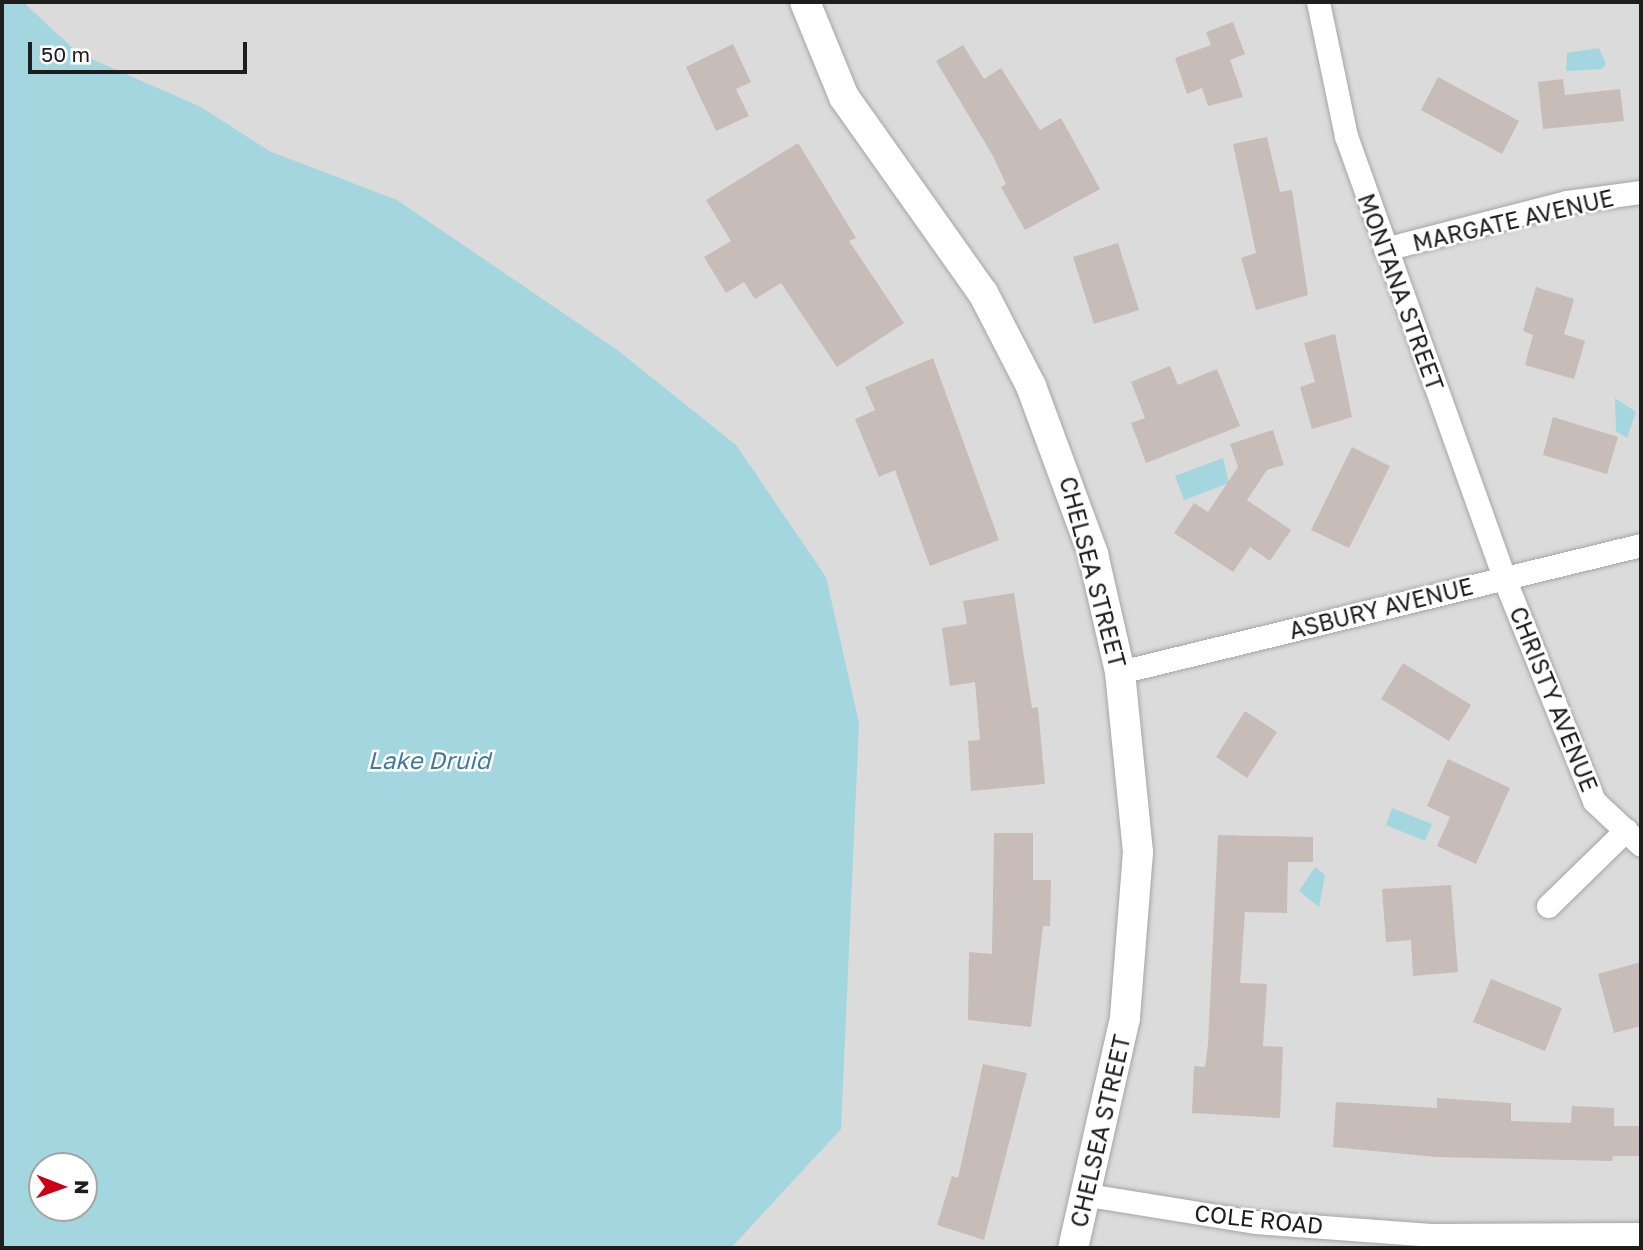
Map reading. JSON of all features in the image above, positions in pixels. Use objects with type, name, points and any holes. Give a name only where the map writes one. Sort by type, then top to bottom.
[{"type":"street","name":"CHELSEA STREET","points":[[805,2],[844,97],[983,293],[1031,386],[1093,554],[1121,672],[1138,852],[1125,1018],[1088,1195],[1073,1248]]},
{"type":"street","name":"MONTANA STREET","points":[[1318,2],[1346,136],[1504,578]]},
{"type":"street","name":"MARGATE AVENUE","points":[[1385,249],[1567,202],[1641,192]]},
{"type":"street","name":"ASBURY AVENUE","points":[[1121,672],[1641,545]]},
{"type":"street","name":"CHRISTY AVENUE","points":[[1504,578],[1594,801],[1634,838]]},
{"type":"street","points":[[1548,906],[1634,838]]},
{"type":"street","name":"COLE ROAD","points":[[1088,1195],[1255,1223],[1431,1235],[1641,1234]]},
{"type":"shaded area","points":[[2,2],[1641,2],[1641,1248],[181,1248]]},
{"type":"water","name":"Lake Druid","points":[[2,2],[23,2],[78,53],[201,107],[269,151],[397,200],[616,349],[736,445],[826,577],[859,723],[841,1129],[731,1248],[2,1248]]},
{"type":"water","points":[[1599,48],[1606,64],[1601,69],[1566,71],[1567,53]]},
{"type":"water","points":[[1615,398],[1636,412],[1627,438],[1616,431]]},
{"type":"water","points":[[1223,458],[1229,483],[1184,500],[1175,476]]},
{"type":"water","points":[[1392,808],[1432,824],[1425,841],[1386,825]]},
{"type":"water","points":[[1315,867],[1325,875],[1319,907],[1299,891]]},
{"type":"building","points":[[1233,22],[1245,54],[1230,60],[1243,97],[1208,106],[1202,88],[1187,94],[1175,58],[1211,45],[1206,32]]},
{"type":"building","points":[[733,44],[751,82],[736,89],[749,116],[716,131],[686,67]]},
{"type":"building","points":[[963,45],[984,79],[1001,68],[1040,130],[1061,118],[1100,189],[1025,230],[1001,187],[1006,184],[993,156],[936,61]]},
{"type":"building","points":[[1438,77],[1519,121],[1502,154],[1421,110]]},
{"type":"building","points":[[1563,79],[1565,95],[1620,89],[1624,121],[1543,129],[1538,82]]},
{"type":"building","points":[[1267,137],[1280,192],[1292,190],[1308,295],[1256,310],[1241,258],[1256,253],[1233,144]]},
{"type":"building","points":[[798,143],[856,238],[849,241],[904,323],[837,367],[781,283],[755,299],[744,282],[726,293],[704,257],[731,241],[706,200]]},
{"type":"building","points":[[1118,243],[1139,310],[1094,324],[1073,257]]},
{"type":"building","points":[[1536,287],[1574,299],[1564,334],[1585,341],[1574,379],[1525,365],[1533,335],[1523,331]]},
{"type":"building","points":[[1335,334],[1352,417],[1312,429],[1300,387],[1315,382],[1304,343]]},
{"type":"building","points":[[933,358],[999,540],[930,566],[895,470],[879,477],[855,419],[875,410],[865,387]]},
{"type":"building","points":[[1170,366],[1178,385],[1217,369],[1240,426],[1146,463],[1131,423],[1145,418],[1131,382]]},
{"type":"building","points":[[1553,417],[1618,437],[1607,474],[1543,455]]},
{"type":"building","points":[[1273,430],[1284,465],[1267,470],[1247,500],[1291,530],[1270,561],[1250,547],[1233,572],[1174,533],[1194,503],[1208,512],[1238,467],[1230,444]]},
{"type":"building","points":[[1352,447],[1390,466],[1349,548],[1311,530]]},
{"type":"building","points":[[1014,593],[1032,708],[1038,707],[1045,784],[971,791],[968,741],[980,740],[975,682],[950,686],[942,628],[967,624],[963,601]]},
{"type":"building","points":[[1403,663],[1471,705],[1449,741],[1381,699]]},
{"type":"building","points":[[1245,711],[1277,732],[1247,778],[1216,757]]},
{"type":"building","points":[[1448,759],[1510,788],[1476,864],[1437,846],[1450,817],[1427,806]]},
{"type":"building","points":[[994,833],[1033,833],[1033,880],[1051,880],[1050,926],[1043,926],[1031,1027],[968,1020],[969,952],[992,954]]},
{"type":"building","points":[[1218,835],[1313,837],[1313,862],[1288,862],[1287,913],[1245,912],[1240,983],[1267,984],[1263,1046],[1283,1047],[1280,1118],[1192,1113],[1194,1066],[1205,1067],[1208,1044]]},
{"type":"building","points":[[1451,885],[1458,972],[1413,976],[1411,940],[1386,942],[1382,889]]},
{"type":"building","points":[[1641,962],[1641,1026],[1614,1033],[1598,974]]},
{"type":"building","points":[[1491,979],[1562,1008],[1545,1051],[1473,1022]]},
{"type":"building","points":[[983,1064],[1027,1073],[984,1240],[937,1225],[952,1176],[958,1178]]},
{"type":"building","points":[[1437,1098],[1511,1103],[1511,1121],[1571,1123],[1572,1106],[1614,1108],[1614,1126],[1641,1126],[1641,1156],[1613,1156],[1612,1161],[1436,1157],[1333,1147],[1336,1102],[1437,1108]]}]
